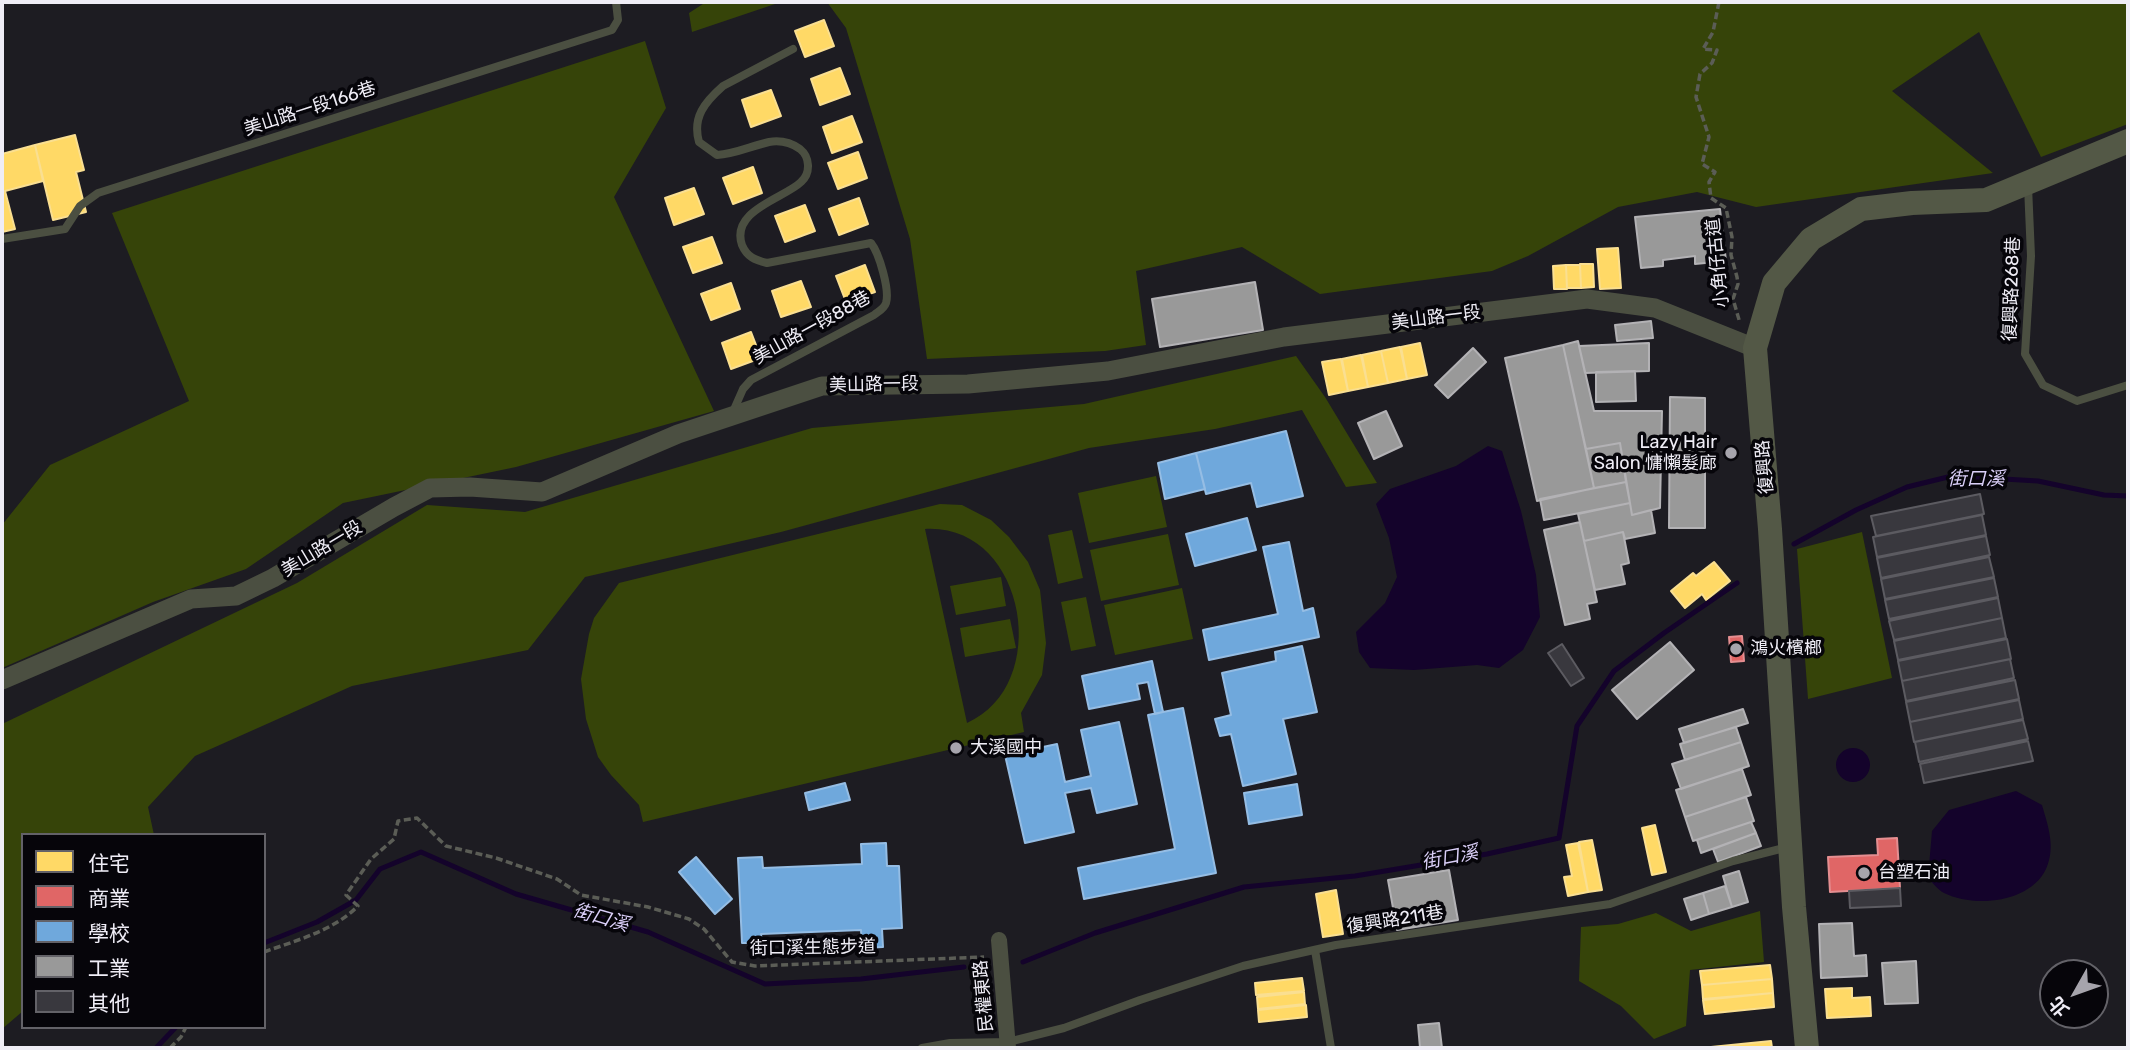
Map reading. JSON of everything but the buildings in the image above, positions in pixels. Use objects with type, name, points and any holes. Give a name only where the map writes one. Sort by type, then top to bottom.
[{"type":"main road","name":"復興路","points":[[1807,1048],[1796,934],[1770,529],[1755,348],[1774,283],[1811,239],[1861,209],[1912,203],[1986,200],[2128,141]]},
{"type":"street","name":"美山路一段","points":[[2,680],[191,599],[236,596],[273,578],[430,488],[542,492],[678,434],[822,386],[968,384],[1108,371],[1284,337],[1587,299],[1655,308],[1755,348]]},
{"type":"street","name":"民權東路","points":[[999,940],[1008,1045]]},
{"type":"lane","name":"美山路一段166巷","points":[[2,239],[65,229],[80,206],[98,193],[612,30],[618,20],[616,2]]},
{"type":"lane","name":"美山路一段88巷","points":[[731,416],[743,389],[751,380],[874,315],[887,302],[887,289],[875,248],[871,243],[767,263],[754,260],[744,250],[741,239],[743,227],[754,211],[800,183],[807,174],[808,162],[803,151],[781,141],[767,142],[732,154],[717,155],[699,142],[697,116],[715,93],[723,86],[793,49]]},
{"type":"lane","name":"復興路268巷","points":[[2028,183],[2031,257],[2025,354],[2043,386],[2077,401],[2128,384]]},
{"type":"lane","name":"復興路211巷","points":[[922,1048],[950,1043],[1008,1045],[1243,966],[1336,945],[1610,904],[1733,861],[1791,846]]},
{"type":"lane","points":[[1315,950],[1331,1048]]},
{"type":"path","name":"小角仔古道","points":[[1719,2],[1713,32],[1703,49],[1717,50],[1712,63],[1700,74],[1696,97],[1709,137],[1702,164],[1715,172],[1709,183],[1712,198],[1726,208],[1732,237],[1731,255],[1737,277],[1733,299],[1740,322],[1755,348]]},
{"type":"path","name":"街口溪生態步道","points":[[266,951],[335,925],[358,906],[346,895],[371,859],[394,839],[398,821],[417,818],[446,846],[496,858],[557,879],[581,895],[648,907],[690,919],[704,929],[732,962],[755,966],[986,957]]},
{"type":"path","points":[[170,1048],[185,1029]]},
{"type":"green space","points":[[706,2],[781,2],[692,32],[689,13]]},
{"type":"green space","points":[[827,2],[2128,2],[2128,124],[2041,157],[1979,32],[1892,91],[1993,173],[1756,207],[1697,192],[1618,207],[1528,256],[1492,271],[1320,294],[1242,247],[1136,271],[1146,345],[1105,351],[927,359],[910,239],[846,28]]},
{"type":"green space","points":[[645,41],[666,108],[614,197],[714,411],[516,467],[343,503],[246,569],[153,602],[2,668],[2,525],[50,465],[189,401],[112,213]]},
{"type":"green space","points":[[1296,356],[1325,397],[1377,483],[1346,487],[1302,410],[1215,429],[1089,448],[781,532],[585,577],[528,650],[352,686],[195,756],[148,807],[154,833],[21,833],[21,1013],[2,1029],[2,724],[297,583],[427,505],[525,512],[812,428],[1084,404]]},
{"type":"green space","points":[[1156,476],[1167,527],[1089,543],[1078,493]]},
{"type":"green space","points":[[940,504],[962,505],[991,520],[1009,537],[1028,562],[1040,590],[1046,643],[1042,675],[1021,713],[1024,732],[643,822],[639,805],[598,757],[586,719],[581,679],[594,618],[619,583]],"holes":[[[925,529],[959,534],[986,551],[1006,578],[1016,610],[1019,643],[1011,676],[994,704],[967,723]]]},
{"type":"green space","points":[[1072,530],[1083,578],[1058,584],[1048,535]]},
{"type":"green space","points":[[1862,532],[1892,678],[1808,699],[1797,549]]},
{"type":"green space","points":[[1168,534],[1179,585],[1101,601],[1090,550]]},
{"type":"green space","points":[[1001,577],[1006,606],[956,615],[950,586]]},
{"type":"green space","points":[[1182,588],[1193,639],[1115,655],[1104,605]]},
{"type":"green space","points":[[1086,597],[1096,646],[1071,651],[1061,602]]},
{"type":"green space","points":[[1010,619],[1016,648],[965,657],[960,628]]},
{"type":"green space","points":[[1760,911],[1764,962],[1690,970],[1686,1026],[1654,1039],[1621,1006],[1579,981],[1581,927],[1618,924],[1656,913],[1691,931]]},
{"type":"shaded area","points":[[1488,446],[1502,451],[1521,511],[1536,575],[1540,617],[1523,650],[1499,668],[1477,665],[1414,670],[1370,668],[1359,652],[1356,632],[1385,603],[1397,577],[1389,538],[1376,504],[1390,489],[1456,466]]},
{"type":"shaded area","points":[[1853,748],[1865,753],[1870,765],[1865,777],[1853,782],[1841,777],[1836,765],[1841,753]]},
{"type":"shaded area","points":[[2016,791],[2042,805],[2049,829],[2049,861],[2038,880],[2015,895],[1985,901],[1956,898],[1942,892],[1928,878],[1932,831],[1949,810]]},
{"type":"waterway","name":"街口溪","points":[[1794,544],[1856,510],[1907,487],[1952,476],[2038,481],[2104,495],[2128,496]]},
{"type":"waterway","name":"街口溪","points":[[1023,962],[1095,933],[1244,887],[1355,876],[1487,854],[1559,838],[1577,726],[1614,671],[1737,583]]},
{"type":"waterway","name":"街口溪","points":[[266,942],[317,922],[356,900],[380,869],[421,852],[516,894],[648,932],[765,984],[861,979],[964,967]]},
{"type":"waterway","name":"街口溪","points":[[156,1048],[174,1029]]},
{"type":"place","name":"Lazy Hair Salon 慵懶髮廊","points":[[1731,453]]},
{"type":"place","name":"鴻火檳榔","points":[[1736,649]]},
{"type":"place","name":"大溪國中","points":[[956,748]]},
{"type":"place","name":"台塑石油","points":[[1864,873]]}]
